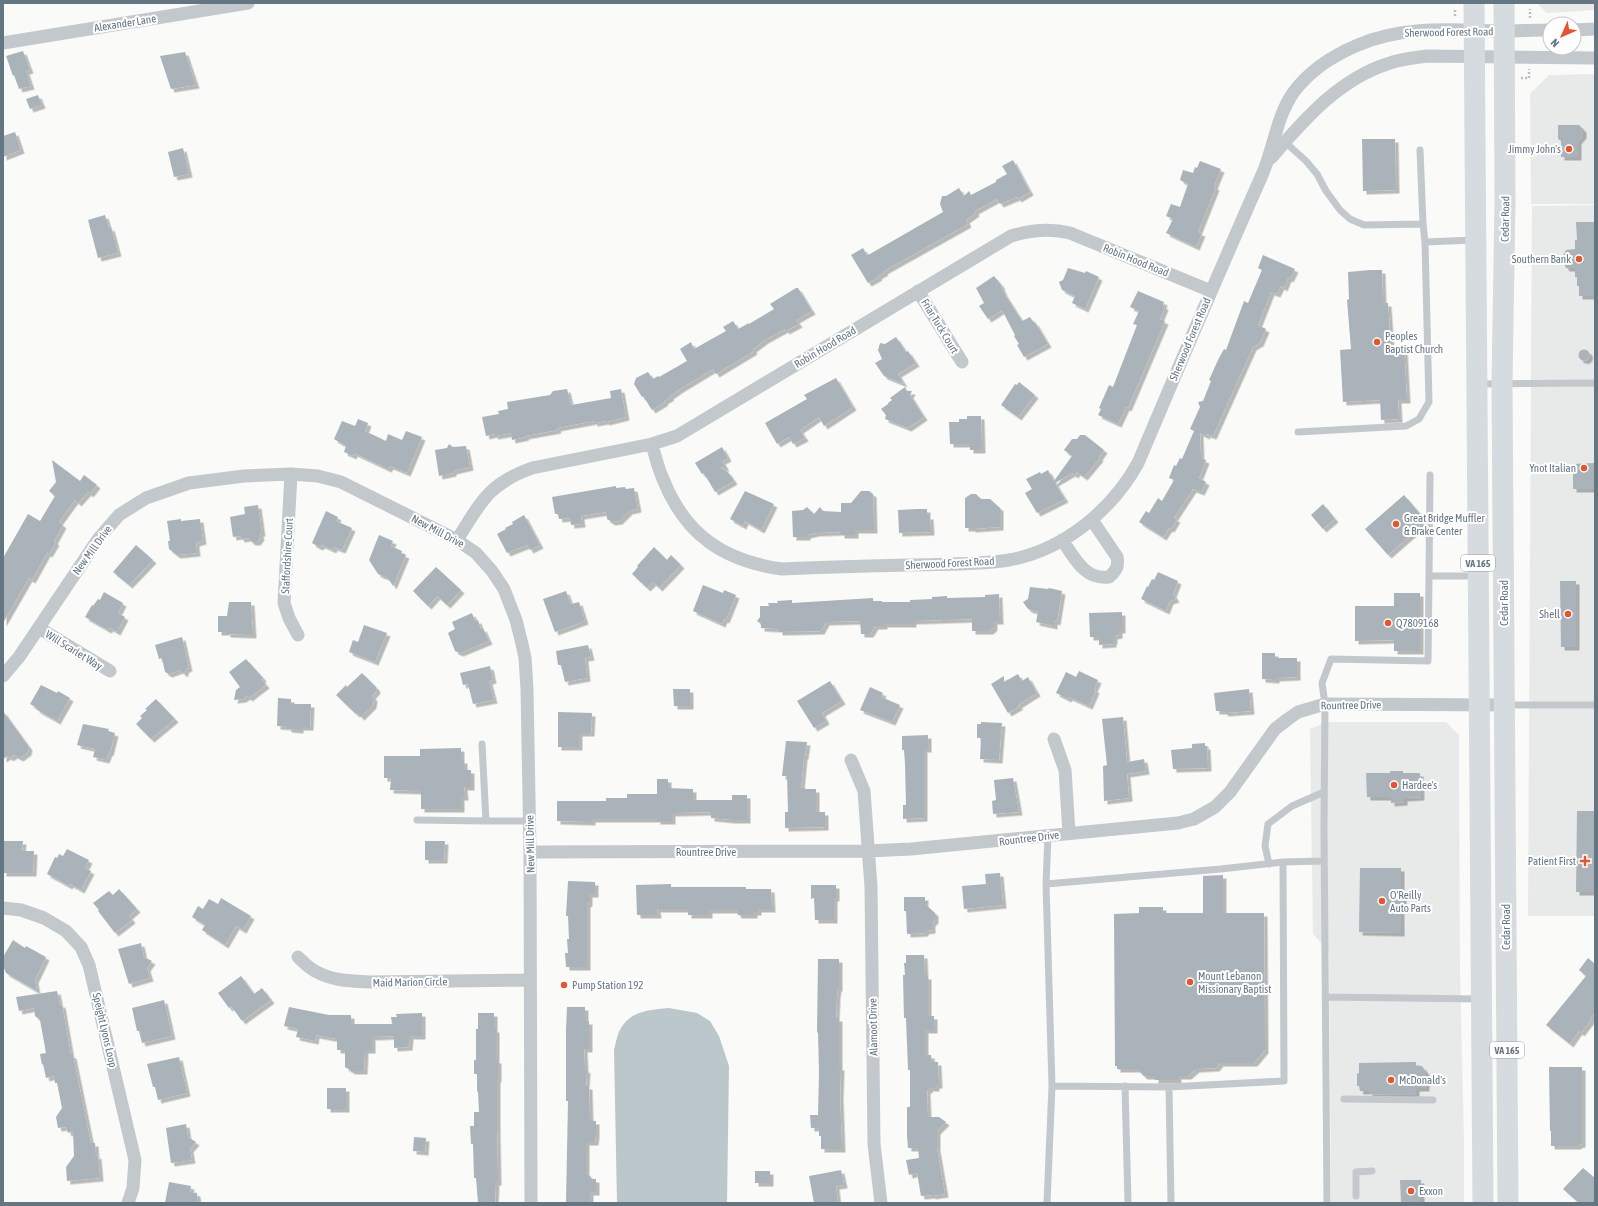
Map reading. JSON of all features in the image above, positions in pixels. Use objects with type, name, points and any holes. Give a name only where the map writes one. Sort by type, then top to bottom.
[{"type":"main road","name":"VA 165","points":[[1474,3],[1483,1203]]},
{"type":"main road","name":"Cedar Road","points":[[1504,3],[1505,201],[1502,384],[1508,1203]]},
{"type":"street","name":"Alexander Lane","points":[[3,43],[248,3]]},
{"type":"street","points":[[1582,30],[1595,29]]},
{"type":"street","name":"Sherwood Forest Road","points":[[652,444],[663,480],[681,513],[696,532],[714,546],[736,558],[759,566],[782,569],[968,565],[1011,560],[1032,554],[1062,540],[1092,520],[1123,487],[1138,462],[1268,161],[1277,126],[1286,104],[1304,80],[1343,52],[1382,36],[1410,31],[1542,30]]},
{"type":"street","name":"Sherwood Forest Road","points":[[1268,161],[1304,120],[1322,103],[1350,82],[1367,72],[1403,59],[1427,56],[1595,58]]},
{"type":"street","name":"Robin Hood Road","points":[[457,540],[486,496],[500,483],[516,474],[532,468],[652,444],[677,436],[918,290],[1011,236],[1025,231],[1049,230],[1070,233],[1211,291]]},
{"type":"street","name":"Friar Tuck Court","points":[[918,290],[962,362]]},
{"type":"street","name":"New Mill Drive","points":[[3,676],[19,657],[98,538],[108,526],[120,515],[146,498],[189,483],[244,476],[291,474],[318,476],[341,482],[457,540],[476,553],[492,571],[504,589],[516,620],[525,658],[527,689],[530,852],[531,1203]]},
{"type":"street","name":"Staffordshire Court","points":[[291,474],[284,603],[289,618],[298,635]]},
{"type":"street","points":[[1062,540],[1084,570],[1093,576],[1102,578],[1109,577],[1116,571],[1118,563],[1117,556],[1092,520]]},
{"type":"street","name":"Will Scarlet Way","points":[[39,628],[110,671]]},
{"type":"street","name":"Rountree Drive","points":[[530,852],[910,850],[1069,833],[1178,824],[1194,819],[1215,807],[1230,792],[1275,729],[1298,712],[1325,704],[1504,705]]},
{"type":"street","points":[[1054,739],[1065,770],[1069,833]]},
{"type":"street","name":"Alamoot Drive","points":[[851,760],[864,791],[871,887],[874,1144],[881,1203]]},
{"type":"street","name":"Speight Lyons Loop","points":[[3,908],[21,910],[44,918],[60,928],[81,947],[89,965],[135,1160],[133,1188],[128,1203]]},
{"type":"street","name":"Maid Marion Circle","points":[[298,957],[313,971],[327,977],[345,981],[530,980]]},
{"type":"lane","points":[[1285,142],[1306,161],[1317,174],[1326,191],[1340,210],[1350,219],[1364,225],[1423,224]]},
{"type":"lane","points":[[1298,432],[1406,426],[1419,419],[1429,402],[1425,242],[1420,150]]},
{"type":"lane","points":[[1425,242],[1476,240]]},
{"type":"lane","points":[[1477,384],[1595,383]]},
{"type":"lane","points":[[1327,1203],[1324,861],[1325,704],[1322,683],[1331,659],[1428,661],[1430,475]]},
{"type":"lane","points":[[1429,576],[1478,576]]},
{"type":"lane","points":[[1504,705],[1595,705]]},
{"type":"lane","points":[[482,744],[486,821]]},
{"type":"lane","points":[[1269,864],[1264,846],[1268,824],[1292,806],[1324,792]]},
{"type":"lane","points":[[417,820],[529,821]]},
{"type":"lane","points":[[1047,1203],[1052,1086],[1046,884],[1048,836]]},
{"type":"lane","points":[[1046,884],[1221,869],[1283,862],[1324,861]]},
{"type":"lane","points":[[1052,1086],[1169,1087],[1284,1081],[1283,862]]},
{"type":"lane","points":[[1325,997],[1482,999]]},
{"type":"lane","points":[[1125,1086],[1128,1203]]},
{"type":"lane","points":[[1169,1087],[1171,1203]]},
{"type":"lane","points":[[1344,1099],[1433,1100]]},
{"type":"lane","points":[[1356,1196],[1356,1172],[1372,1172]]},
{"type":"shaded area","points":[[1537,3],[1595,3],[1595,10],[1547,13]]},
{"type":"shaded area","points":[[1595,74],[1595,204],[1531,204],[1530,94],[1549,75]]},
{"type":"shaded area","points":[[1595,205],[1595,916],[1528,916],[1532,206]]},
{"type":"shaded area","points":[[1327,722],[1446,722],[1459,735],[1460,970],[1464,1203],[1331,1203],[1329,952],[1313,934],[1310,729]]},
{"type":"shaded area","points":[[669,1008],[697,1013],[710,1021],[719,1036],[729,1066],[727,1203],[617,1203],[614,1050],[620,1030],[625,1022],[630,1018],[636,1014],[648,1010]]},
{"type":"building","points":[[23,51],[30,70],[26,71],[31,86],[19,89],[6,56]]},
{"type":"building","points":[[185,52],[196,85],[171,89],[160,56]]},
{"type":"building","points":[[38,95],[42,105],[30,109],[26,99]]},
{"type":"building","name":"Jimmy John's","points":[[1558,125],[1579,125],[1583,129],[1583,135],[1578,141],[1578,157],[1561,157],[1561,141],[1558,139]]},
{"type":"building","points":[[15,132],[21,150],[3,157],[3,136]]},
{"type":"building","points":[[1362,139],[1395,139],[1396,190],[1363,191]]},
{"type":"building","points":[[183,148],[189,174],[174,177],[168,152]]},
{"type":"building","points":[[1013,160],[1030,192],[1018,199],[1017,197],[1000,204],[997,199],[975,211],[976,213],[966,220],[968,224],[884,271],[885,272],[878,276],[879,277],[868,283],[851,255],[863,248],[867,255],[870,254],[943,212],[940,204],[942,196],[946,196],[959,188],[964,196],[969,191],[971,195],[996,182],[996,180],[1007,174],[1002,166]]},
{"type":"building","points":[[1200,161],[1221,169],[1214,186],[1216,187],[1198,232],[1202,233],[1196,247],[1166,233],[1173,219],[1166,216],[1171,204],[1180,207],[1188,184],[1180,180],[1183,170],[1193,173],[1195,167],[1197,168]]},
{"type":"building","points":[[105,215],[109,228],[111,227],[118,253],[98,258],[88,220]]},
{"type":"building","name":"Southern Bank","points":[[1576,222],[1594,222],[1594,296],[1579,296],[1579,286],[1577,286],[1577,277],[1575,277],[1575,268],[1566,268],[1564,264],[1563,256],[1566,250],[1575,249],[1575,240],[1577,240]]},
{"type":"building","points":[[1263,255],[1295,269],[1290,279],[1288,278],[1284,288],[1281,286],[1277,294],[1271,292],[1258,325],[1266,329],[1260,343],[1253,347],[1213,436],[1207,434],[1206,436],[1200,433],[1201,458],[1206,460],[1199,478],[1206,482],[1201,492],[1193,489],[1174,518],[1177,519],[1171,529],[1169,528],[1163,537],[1139,522],[1146,511],[1149,513],[1158,498],[1162,501],[1174,480],[1169,478],[1174,465],[1176,466],[1180,458],[1182,459],[1194,431],[1190,429],[1200,407],[1198,402],[1203,401],[1211,381],[1209,380],[1224,349],[1226,350],[1244,301],[1248,303],[1262,270],[1258,268]]},
{"type":"building","points":[[1068,268],[1085,273],[1086,271],[1099,277],[1085,309],[1072,303],[1075,296],[1062,290],[1059,282],[1063,280]]},
{"type":"building","name":"Peoples Baptist Church","points":[[1382,270],[1383,303],[1388,303],[1391,347],[1404,346],[1407,400],[1398,400],[1399,419],[1381,420],[1380,400],[1343,402],[1340,350],[1351,349],[1347,300],[1349,299],[1348,272]]},
{"type":"building","points":[[994,276],[1002,286],[1004,293],[1022,321],[1030,317],[1034,323],[1035,322],[1048,344],[1024,357],[1017,345],[1019,344],[1002,310],[988,319],[979,306],[984,303],[976,288]]},
{"type":"building","points":[[798,288],[812,311],[796,320],[799,324],[786,331],[785,329],[765,340],[753,349],[754,351],[716,374],[713,369],[680,389],[664,401],[665,402],[652,410],[634,384],[636,378],[648,372],[653,379],[658,376],[659,377],[687,361],[680,349],[691,342],[694,349],[726,331],[723,327],[733,321],[738,329],[749,324],[774,309],[770,304]]},
{"type":"building","points":[[1138,291],[1164,302],[1163,305],[1165,307],[1160,319],[1165,321],[1128,408],[1126,407],[1118,424],[1098,415],[1101,409],[1099,408],[1109,385],[1113,387],[1137,325],[1133,324],[1139,311],[1130,307]]},
{"type":"building","points":[[896,337],[906,352],[908,351],[916,363],[898,374],[904,384],[884,376],[875,363],[882,359],[878,350],[880,343],[885,344]]},
{"type":"building","points":[[1584,349],[1588,351],[1590,355],[1588,359],[1584,361],[1580,359],[1578,355],[1580,351]]},
{"type":"building","points":[[836,378],[853,407],[824,426],[819,417],[800,430],[805,438],[793,444],[789,437],[777,444],[765,423],[807,399],[804,395]]},
{"type":"building","points":[[1019,382],[1035,395],[1018,417],[1001,405],[1015,384],[1017,385]]},
{"type":"building","points":[[905,387],[907,391],[912,391],[910,395],[924,417],[908,428],[885,419],[886,415],[881,409],[892,400],[890,398]]},
{"type":"building","points":[[567,389],[571,405],[611,398],[610,391],[621,389],[626,417],[606,422],[594,423],[594,421],[557,428],[558,430],[512,440],[511,433],[486,436],[482,417],[499,414],[498,411],[508,409],[507,402],[550,395],[553,391]]},
{"type":"building","points":[[967,416],[981,416],[982,450],[970,450],[970,444],[950,444],[949,422],[959,422],[959,419],[967,419]]},
{"type":"building","points":[[358,419],[368,423],[365,431],[386,441],[388,434],[402,440],[406,431],[422,437],[407,473],[390,466],[388,469],[354,453],[353,456],[344,452],[346,446],[334,439],[342,421],[355,426]]},
{"type":"building","points":[[1080,435],[1085,435],[1104,450],[1099,457],[1100,458],[1084,477],[1077,472],[1075,475],[1072,473],[1055,483],[1065,499],[1037,513],[1025,493],[1032,489],[1026,479],[1048,470],[1054,481],[1072,456],[1064,450],[1072,439],[1077,439]]},
{"type":"building","points":[[449,444],[453,447],[466,446],[470,467],[439,476],[435,450],[447,448]]},
{"type":"building","points":[[722,447],[728,458],[722,461],[726,468],[719,467],[728,472],[734,481],[715,492],[695,463]]},
{"type":"building","points":[[52,460],[80,481],[84,475],[97,485],[90,494],[88,492],[78,503],[75,500],[59,522],[63,525],[54,541],[56,542],[49,554],[47,553],[32,580],[29,578],[3,623],[3,558],[28,514],[40,521],[55,496],[49,491],[56,482]]},
{"type":"building","name":"Ynot Italian","points":[[1595,463],[1595,489],[1573,489],[1573,464]]},
{"type":"building","points":[[616,486],[616,488],[634,488],[638,509],[629,511],[619,521],[612,522],[607,519],[606,512],[581,516],[582,524],[571,525],[570,518],[559,519],[558,514],[555,514],[552,497]]},
{"type":"building","points":[[745,491],[774,504],[761,530],[745,521],[743,526],[730,519]]},
{"type":"building","points":[[861,491],[869,491],[873,494],[874,530],[855,530],[855,535],[841,535],[841,532],[816,533],[807,535],[807,537],[793,537],[792,511],[803,510],[807,507],[814,514],[820,507],[823,511],[841,512],[841,503],[851,503]]},
{"type":"building","points":[[971,494],[976,494],[981,499],[990,499],[1000,508],[1000,527],[965,528],[965,498]]},
{"type":"building","name":"Great Bridge Muffler & Brake Center","points":[[1404,495],[1422,516],[1424,521],[1417,527],[1419,528],[1388,555],[1365,529]]},
{"type":"building","points":[[1323,504],[1335,519],[1323,529],[1311,515]]},
{"type":"building","points":[[258,505],[262,533],[260,533],[261,537],[257,542],[252,542],[248,538],[241,539],[240,536],[233,537],[230,517],[245,514],[244,507]]},
{"type":"building","points":[[927,509],[927,516],[930,516],[931,532],[899,533],[898,510]]},
{"type":"building","points":[[326,511],[338,517],[336,521],[352,528],[342,550],[334,547],[333,550],[322,545],[319,547],[312,543]]},
{"type":"building","points":[[524,515],[540,545],[530,550],[527,545],[507,553],[497,534]]},
{"type":"building","points":[[181,519],[181,521],[200,519],[203,541],[196,543],[197,553],[177,555],[169,549],[168,541],[170,541],[167,521]]},
{"type":"building","points":[[379,535],[393,541],[391,546],[402,551],[401,553],[406,555],[393,586],[388,578],[378,574],[369,560]]},
{"type":"building","points":[[136,545],[153,560],[129,585],[113,572]]},
{"type":"building","points":[[654,547],[667,560],[671,555],[681,565],[659,588],[653,582],[647,588],[632,574]]},
{"type":"building","points":[[436,567],[461,590],[447,605],[437,596],[428,606],[413,591]]},
{"type":"building","points":[[1158,572],[1178,581],[1173,594],[1176,599],[1170,601],[1166,611],[1141,599],[1147,586],[1148,587],[1152,579],[1154,580]]},
{"type":"building","name":"Shell","points":[[1560,581],[1576,581],[1576,647],[1561,647]]},
{"type":"building","points":[[703,585],[723,593],[724,590],[736,595],[726,620],[724,619],[722,624],[693,611]]},
{"type":"building","points":[[1030,587],[1049,588],[1062,591],[1057,622],[1054,621],[1054,626],[1036,622],[1038,612],[1028,609],[1023,602],[1028,599]]},
{"type":"building","points":[[566,591],[571,604],[579,602],[585,621],[555,632],[543,599]]},
{"type":"building","points":[[104,592],[123,603],[118,613],[125,617],[117,632],[110,628],[108,630],[85,617],[92,605],[93,606],[98,599],[100,600]]},
{"type":"building","name":"Q7809168","points":[[1394,593],[1420,593],[1420,651],[1394,651],[1394,640],[1355,641],[1355,606],[1394,606]]},
{"type":"building","points":[[999,594],[1000,621],[994,621],[994,627],[990,631],[972,631],[972,619],[913,621],[913,624],[884,624],[884,626],[875,626],[870,634],[861,634],[860,621],[826,622],[821,631],[779,632],[779,629],[761,628],[761,624],[757,621],[760,617],[760,606],[769,606],[768,603],[778,603],[777,601],[792,600],[792,603],[873,598],[873,601],[882,602],[910,602],[910,600],[932,599],[932,597],[985,597],[985,595]]},
{"type":"building","points":[[229,602],[251,602],[253,635],[227,634],[227,632],[218,632],[218,616],[227,616]]},
{"type":"building","points":[[1122,612],[1122,630],[1119,630],[1119,635],[1114,636],[1113,644],[1099,645],[1099,637],[1090,637],[1089,613]]},
{"type":"building","points":[[472,613],[475,621],[478,620],[481,629],[483,628],[489,641],[460,653],[455,651],[448,633],[455,629],[452,622]]},
{"type":"building","points":[[364,625],[387,633],[375,662],[349,652],[353,640],[358,642]]},
{"type":"building","points":[[182,637],[189,668],[186,669],[184,674],[180,670],[169,674],[165,672],[162,658],[159,659],[155,645]]},
{"type":"building","points":[[588,645],[591,657],[585,658],[587,678],[565,682],[561,665],[558,665],[556,651]]},
{"type":"building","points":[[1262,653],[1275,653],[1275,658],[1297,658],[1297,677],[1276,678],[1276,680],[1262,679]]},
{"type":"building","points":[[246,659],[263,678],[262,680],[266,685],[249,698],[247,696],[243,699],[234,700],[236,690],[240,687],[229,672]]},
{"type":"building","points":[[490,666],[493,680],[489,681],[494,700],[473,704],[468,684],[463,685],[460,673]]},
{"type":"building","points":[[1079,671],[1098,680],[1094,689],[1096,690],[1089,706],[1056,693],[1066,672],[1076,677]]},
{"type":"building","points":[[362,673],[376,687],[377,690],[372,696],[374,698],[373,705],[361,717],[336,695]]},
{"type":"building","points":[[1018,674],[1022,681],[1028,677],[1037,693],[1008,713],[991,684],[1004,676],[1004,682]]},
{"type":"building","points":[[830,681],[842,701],[822,713],[826,721],[814,728],[797,701]]},
{"type":"building","points":[[41,685],[57,693],[58,691],[70,698],[57,721],[30,704]]},
{"type":"building","points":[[870,687],[883,693],[881,697],[900,705],[892,722],[860,710]]},
{"type":"building","points":[[673,689],[690,689],[690,706],[674,706]]},
{"type":"building","points":[[1249,689],[1251,711],[1225,713],[1224,711],[1216,711],[1214,693]]},
{"type":"building","points":[[278,698],[291,699],[291,704],[311,704],[310,727],[300,727],[300,730],[277,726]]},
{"type":"building","points":[[156,699],[175,719],[151,739],[136,724],[142,718],[140,716],[147,710],[145,709]]},
{"type":"building","points":[[3,711],[29,747],[28,752],[20,758],[14,755],[10,758],[8,756],[3,759]]},
{"type":"building","points":[[558,712],[592,713],[591,733],[579,733],[579,747],[558,747]]},
{"type":"building","points":[[1123,717],[1127,762],[1144,759],[1146,771],[1127,774],[1129,798],[1104,801],[1103,766],[1107,765],[1102,719]]},
{"type":"building","points":[[981,722],[1002,723],[999,760],[980,759],[981,738],[977,738],[977,724],[981,724]]},
{"type":"building","points":[[83,724],[109,729],[108,731],[115,733],[110,753],[109,752],[106,760],[93,757],[95,749],[77,745]]},
{"type":"building","points":[[928,735],[928,749],[924,749],[924,818],[903,819],[903,805],[906,805],[905,764],[904,750],[902,750],[902,736]]},
{"type":"building","points":[[786,741],[807,742],[801,788],[816,789],[816,812],[825,812],[825,827],[785,828],[785,812],[788,812],[787,776],[782,776]]},
{"type":"building","points":[[1205,743],[1205,746],[1207,746],[1208,768],[1173,769],[1171,750],[1192,748],[1192,744]]},
{"type":"building","points":[[461,748],[461,760],[464,760],[464,770],[471,770],[471,787],[464,787],[465,797],[461,797],[461,809],[421,809],[421,791],[390,790],[391,778],[384,778],[384,756],[420,756],[420,749]]},
{"type":"building","name":"Hardee's","points":[[1390,771],[1420,773],[1421,797],[1404,798],[1404,802],[1391,803],[1391,797],[1367,797],[1366,773],[1390,773]]},
{"type":"building","points":[[1013,778],[1019,812],[993,814],[992,801],[996,800],[994,780]]},
{"type":"building","points":[[657,779],[668,779],[668,788],[693,789],[693,800],[732,800],[732,795],[747,795],[747,820],[711,818],[711,812],[672,813],[672,821],[657,821],[657,819],[592,819],[592,822],[557,821],[557,801],[606,801],[606,798],[627,798],[627,794],[657,794]]},
{"type":"building","name":"Patient First","points":[[1577,811],[1595,811],[1595,892],[1576,892]]},
{"type":"building","points":[[3,841],[23,841],[22,851],[34,851],[33,873],[3,873]]},
{"type":"building","points":[[425,841],[445,841],[444,860],[425,860]]},
{"type":"building","points":[[67,849],[89,860],[85,868],[91,871],[81,890],[70,884],[69,886],[47,874],[55,857],[57,858],[59,854],[63,856]]},
{"type":"building","name":"O'Reilly Auto Parts","points":[[1360,868],[1401,868],[1403,910],[1401,910],[1401,933],[1359,932]]},
{"type":"building","points":[[1000,873],[1003,905],[964,909],[962,886],[986,884],[985,874]]},
{"type":"building","name":"Mount Lebanon Missionary Baptist","points":[[1223,875],[1223,913],[1264,913],[1265,1050],[1254,1063],[1220,1063],[1216,1068],[1196,1069],[1188,1076],[1178,1076],[1178,1080],[1155,1080],[1155,1076],[1144,1076],[1137,1069],[1117,1069],[1117,1066],[1115,1066],[1114,914],[1139,913],[1139,907],[1163,907],[1163,913],[1203,913],[1203,876]]},
{"type":"building","points":[[568,881],[595,882],[595,894],[589,894],[589,903],[587,904],[587,967],[566,967],[565,953],[568,953],[567,939],[569,939],[568,916],[566,916]]},
{"type":"building","points":[[671,884],[671,887],[746,887],[746,889],[771,889],[772,909],[758,909],[758,912],[754,912],[754,915],[738,915],[736,910],[709,910],[709,915],[688,915],[688,909],[657,909],[658,915],[637,915],[636,885]]},
{"type":"building","points":[[811,885],[836,885],[836,898],[834,898],[834,920],[815,920],[814,898],[811,899]]},
{"type":"building","points":[[119,889],[137,909],[129,916],[132,920],[115,933],[93,903],[109,891],[113,895]]},
{"type":"building","points":[[904,897],[925,897],[925,904],[935,913],[935,920],[932,923],[932,930],[925,931],[925,933],[907,934]]},
{"type":"building","points":[[221,898],[251,916],[243,930],[236,926],[225,945],[202,930],[205,925],[192,917],[198,906],[203,909],[209,899],[218,904]]},
{"type":"building","points":[[13,940],[25,948],[26,946],[46,957],[35,980],[37,991],[6,973],[3,966],[3,957]]},
{"type":"building","points":[[141,943],[144,957],[152,961],[147,968],[150,978],[129,984],[118,949]]},
{"type":"building","points":[[906,955],[924,955],[925,976],[928,976],[928,1016],[934,1016],[934,1030],[925,1030],[925,1055],[931,1055],[932,1062],[938,1062],[939,1085],[936,1085],[936,1088],[929,1088],[929,1090],[927,1090],[928,1117],[939,1117],[946,1122],[937,1131],[937,1148],[945,1194],[932,1196],[921,1196],[917,1173],[909,1175],[906,1160],[919,1158],[918,1148],[908,1148],[907,1136],[907,1107],[910,1107],[910,1070],[908,1070],[906,1018],[904,1018],[903,975],[905,975],[904,963],[906,963]]},
{"type":"building","points":[[1588,958],[1595,964],[1595,1012],[1581,1033],[1579,1031],[1570,1044],[1546,1025],[1586,976],[1579,970]]},
{"type":"building","points":[[818,959],[839,959],[839,988],[837,995],[836,1018],[839,1018],[842,1149],[821,1149],[821,1136],[819,1136],[819,1128],[811,1128],[810,1115],[818,1115]]},
{"type":"building","points":[[241,976],[254,994],[262,988],[271,1000],[242,1021],[231,1006],[229,1008],[218,993]]},
{"type":"building","points":[[57,991],[60,1005],[62,1004],[71,1055],[73,1055],[91,1143],[95,1143],[96,1156],[98,1155],[100,1178],[67,1181],[66,1167],[74,1156],[73,1131],[68,1133],[66,1127],[58,1128],[56,1117],[62,1108],[57,1083],[55,1083],[54,1076],[46,1078],[43,1064],[42,1065],[40,1054],[46,1053],[40,1020],[35,1016],[34,1008],[19,1011],[16,997]]},
{"type":"building","points":[[164,1000],[172,1036],[142,1043],[139,1031],[137,1031],[132,1008]]},
{"type":"building","points":[[289,1007],[329,1015],[351,1015],[351,1024],[392,1024],[391,1017],[397,1017],[396,1014],[422,1013],[422,1036],[410,1036],[409,1047],[394,1048],[394,1036],[372,1037],[372,1050],[365,1050],[364,1071],[352,1071],[345,1067],[345,1050],[337,1050],[337,1039],[316,1035],[315,1041],[296,1037],[298,1029],[284,1026]]},
{"type":"building","points":[[567,1007],[585,1007],[585,1021],[589,1021],[589,1049],[584,1049],[585,1069],[587,1070],[586,1086],[589,1086],[590,1121],[596,1121],[595,1142],[586,1142],[586,1172],[592,1179],[596,1179],[596,1192],[590,1192],[590,1203],[566,1203],[568,1101],[566,1101]]},
{"type":"building","points":[[478,1013],[494,1013],[494,1029],[496,1029],[496,1060],[498,1060],[498,1182],[496,1182],[495,1203],[478,1203],[476,1178],[474,1178],[473,1144],[471,1144],[470,1126],[474,1126],[474,1112],[479,1112],[477,1074],[474,1074]]},
{"type":"building","points":[[179,1057],[187,1093],[158,1100],[147,1064]]},
{"type":"building","name":"McDonald's","points":[[1416,1062],[1416,1066],[1422,1066],[1426,1072],[1426,1088],[1416,1088],[1416,1093],[1409,1095],[1369,1094],[1369,1091],[1360,1091],[1359,1086],[1357,1086],[1359,1063]]},
{"type":"building","points":[[1549,1067],[1582,1067],[1582,1144],[1578,1146],[1551,1146]]},
{"type":"building","points":[[327,1088],[346,1088],[346,1109],[327,1109]]},
{"type":"building","points":[[186,1124],[188,1137],[196,1142],[190,1149],[192,1160],[171,1163],[166,1128]]},
{"type":"building","points":[[414,1137],[426,1138],[425,1152],[413,1151]]},
{"type":"building","points":[[1583,1168],[1595,1178],[1595,1203],[1579,1203],[1563,1189]]},
{"type":"building","points":[[841,1170],[844,1185],[836,1186],[838,1203],[814,1203],[809,1176]]},
{"type":"building","points":[[755,1171],[770,1171],[770,1183],[755,1183]]},
{"type":"building","name":"Exxon","points":[[1400,1180],[1421,1180],[1421,1203],[1401,1203]]},
{"type":"building","points":[[169,1182],[191,1186],[190,1192],[197,1193],[198,1203],[165,1203]]},
{"type":"place","name":"Jimmy John's","points":[[1569,149]]},
{"type":"place","name":"Southern Bank","points":[[1579,259]]},
{"type":"place","name":"Peoples Baptist Church","points":[[1377,342]]},
{"type":"place","name":"Ynot Italian","points":[[1584,468]]},
{"type":"place","name":"Great Bridge Muffler & Brake Center","points":[[1396,524]]},
{"type":"place","name":"Shell","points":[[1568,614]]},
{"type":"place","name":"Q7809168","points":[[1388,623]]},
{"type":"place","name":"Hardee's","points":[[1394,785]]},
{"type":"place","name":"Patient First","points":[[1585,861]]},
{"type":"place","name":"O'Reilly Auto Parts","points":[[1382,901]]},
{"type":"place","name":"Mount Lebanon Missionary Baptist","points":[[1190,982]]},
{"type":"place","name":"Pump Station 192","points":[[564,985]]},
{"type":"place","name":"McDonald's","points":[[1391,1080]]},
{"type":"place","name":"Exxon","points":[[1411,1191]]}]
